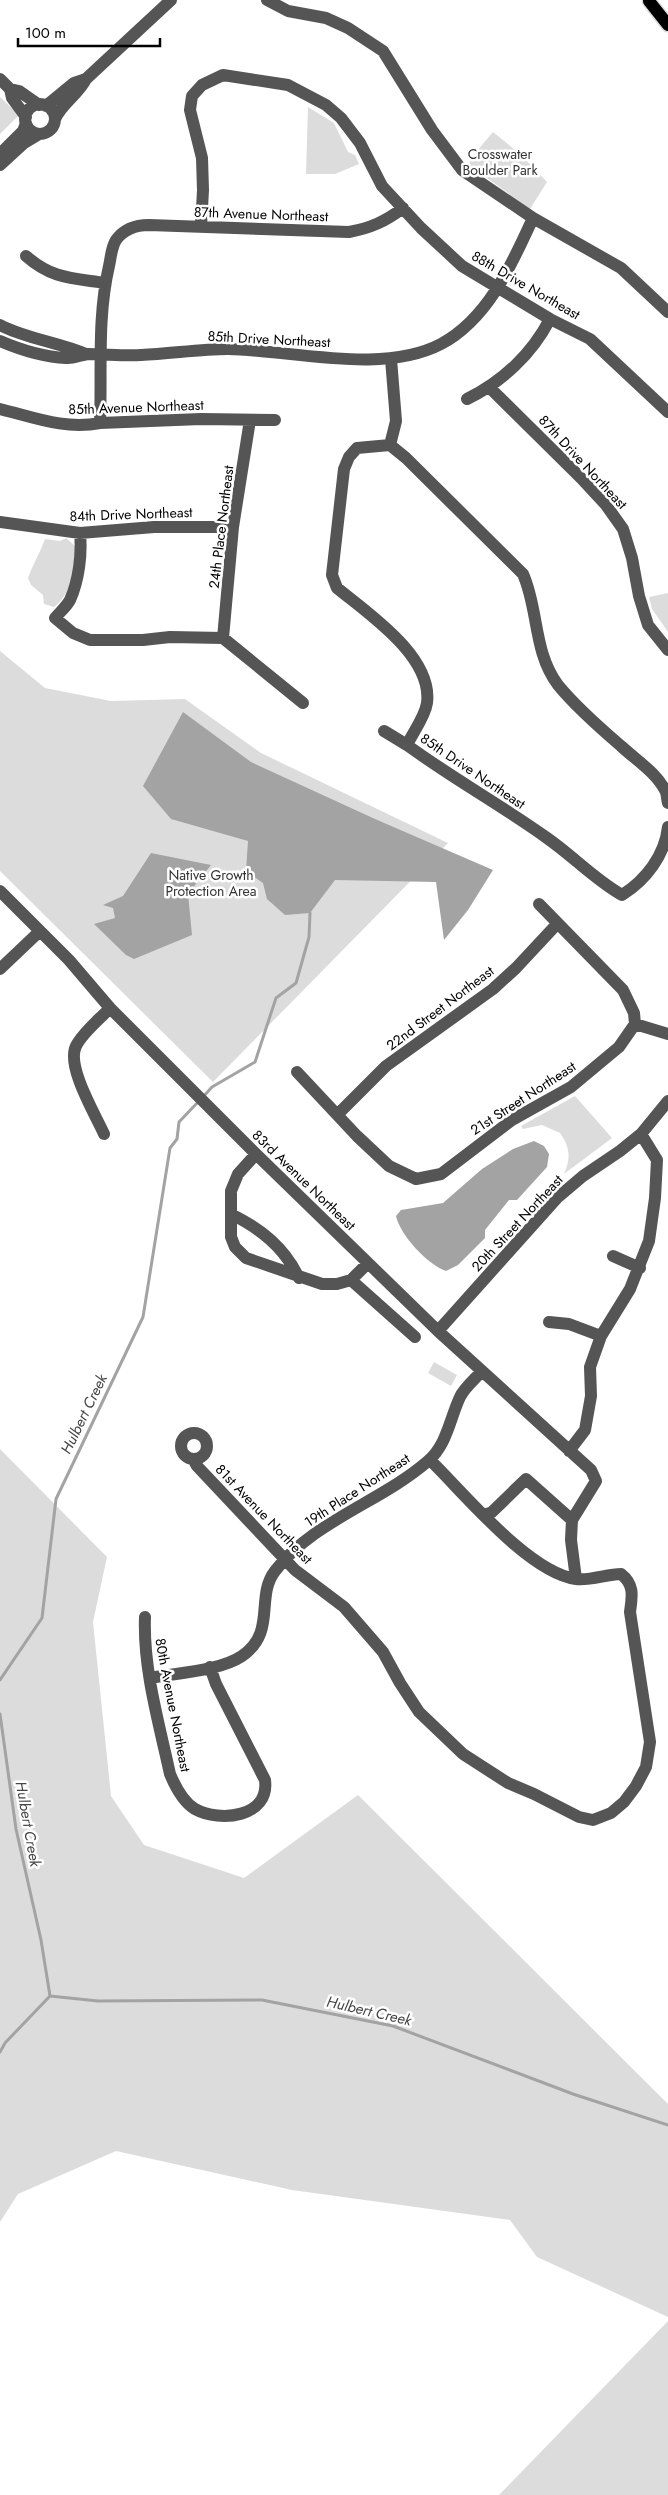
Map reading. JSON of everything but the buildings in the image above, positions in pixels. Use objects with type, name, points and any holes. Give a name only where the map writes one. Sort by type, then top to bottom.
[{"type":"main road","points":[[648,0],[668,12]]},
{"type":"main road","points":[[648,0],[668,25]]},
{"type":"street","points":[[0,166],[24,143],[52,128],[54,119],[60,110],[80,91],[86,79],[171,0]]},
{"type":"street","points":[[267,0],[288,11],[326,18],[348,28],[383,51],[432,130],[462,170],[533,218],[622,268],[668,312]]},
{"type":"street","points":[[282,0],[293,11]]},
{"type":"street","name":"88th Drive Northeast","points":[[201,227],[204,190],[202,158],[190,110],[192,96],[202,85],[223,75],[235,75],[288,85],[326,105],[341,118],[360,143],[382,186],[462,266],[550,319],[590,339],[668,412]]},
{"type":"street","points":[[0,79],[10,89],[12,98],[30,130],[39,134]]},
{"type":"street","points":[[0,154],[22,131],[30,108],[42,105],[74,83],[86,79]]},
{"type":"street","points":[[10,89],[19,91],[52,110],[54,119]]},
{"type":"street","name":"87th Avenue Northeast","points":[[105,283],[116,240],[126,230],[138,225],[350,232],[371,228],[403,208]]},
{"type":"street","name":"85th Drive Northeast","points":[[0,341],[45,356],[69,358],[86,354],[141,355],[230,349],[320,357],[390,359],[415,355],[442,344],[465,327],[497,288],[516,257],[533,218]]},
{"type":"street","points":[[26,256],[40,269],[56,275],[105,283],[100,332],[100,423]]},
{"type":"street","points":[[467,399],[490,388],[528,352],[550,319]]},
{"type":"street","name":"85th Drive Northeast","points":[[0,324],[35,339],[86,354]]},
{"type":"street","points":[[390,359],[396,421],[390,446],[406,458],[523,574],[530,590],[539,648],[547,668],[558,685],[578,706],[649,771],[666,792],[668,803]]},
{"type":"street","name":"87th Drive Northeast","points":[[490,388],[581,478],[606,505],[623,529],[648,625],[668,650]]},
{"type":"street","name":"85th Avenue Northeast","points":[[0,409],[58,424],[88,425],[100,423],[276,420]]},
{"type":"street","name":"24th Place Northeast","points":[[224,638],[233,527],[250,420]]},
{"type":"street","name":"85th Drive Northeast","points":[[390,446],[357,448],[349,457],[344,470],[332,575],[337,588],[404,646],[420,668],[427,690],[427,704],[407,745],[437,767],[573,856],[606,886],[622,895],[637,886],[653,866],[668,835]]},
{"type":"street","name":"84th Drive Northeast","points":[[0,522],[80,533],[162,527],[233,527]]},
{"type":"street","points":[[80,533],[81,545],[76,583],[70,602],[55,618],[73,633],[90,640],[143,640],[170,637],[224,638],[304,703]]},
{"type":"street","points":[[384,731],[407,745]]},
{"type":"street","name":"83rd Avenue Northeast","points":[[0,891],[69,960],[110,1008],[256,1154],[438,1331],[591,1470],[596,1480],[572,1520]]},
{"type":"street","points":[[539,904],[623,990],[634,1012],[635,1024],[668,1034]]},
{"type":"street","name":"22nd Street Northeast","points":[[338,1114],[386,1066],[493,989],[558,924]]},
{"type":"street","points":[[0,969],[40,931]]},
{"type":"street","points":[[104,1134],[78,1075],[74,1059],[76,1047],[110,1008]]},
{"type":"street","name":"21st Street Northeast","points":[[338,1114],[378,1157],[403,1175],[416,1179],[441,1174],[512,1120],[571,1087],[619,1047],[635,1024]]},
{"type":"street","points":[[298,1072],[338,1114]]},
{"type":"street","name":"20th Street Northeast","points":[[438,1331],[557,1198],[583,1176],[620,1152],[641,1134],[668,1101]]},
{"type":"street","points":[[569,1451],[585,1430],[591,1396],[590,1367],[601,1336],[630,1289],[640,1268],[649,1241],[656,1198],[657,1160],[641,1134]]},
{"type":"street","points":[[256,1154],[238,1174],[231,1192],[231,1237],[235,1247],[246,1258],[299,1278],[322,1284],[337,1284],[351,1280],[368,1263]]},
{"type":"street","points":[[230,1214],[251,1224],[273,1241],[290,1259],[299,1278]]},
{"type":"street","points":[[613,1256],[640,1268]]},
{"type":"street","points":[[351,1280],[415,1337]]},
{"type":"street","points":[[549,1322],[569,1324],[601,1336]]},
{"type":"street","name":"19th Place Northeast","points":[[150,1678],[232,1662],[253,1646],[263,1626],[267,1590],[273,1573],[285,1559],[326,1527],[402,1482],[430,1460],[439,1446],[460,1396],[482,1371]]},
{"type":"street","name":"81st Avenue Northeast","points":[[193,1459],[197,1466],[295,1570],[344,1606],[383,1652],[419,1712],[463,1754],[508,1783],[579,1818],[593,1820],[611,1813],[624,1802],[636,1786],[646,1767],[650,1742],[630,1612],[633,1592],[628,1580],[621,1574],[576,1579]]},
{"type":"street","points":[[430,1460],[519,1550],[549,1569],[576,1579],[571,1540],[572,1520],[526,1479],[492,1512],[485,1515]]},
{"type":"street","name":"80th Avenue Northeast","points":[[145,1617],[144,1638],[150,1678],[170,1774],[184,1798],[194,1808],[209,1814],[238,1815],[253,1810],[262,1800],[266,1790],[264,1780],[216,1684],[210,1667]]},
{"type":"green space","points":[[0,97],[19,115],[0,134]]},
{"type":"green space","points":[[308,107],[334,123],[348,152],[355,155],[359,164],[335,174],[306,174]]},
{"type":"green space","name":"Crosswater Boulder Park","points":[[493,132],[520,154],[547,182],[530,209],[469,165],[471,158]]},
{"type":"green space","points":[[66,538],[75,546],[75,562],[65,595],[54,607],[44,604],[43,595],[31,585],[28,578],[45,539],[60,541]]},
{"type":"green space","points":[[668,593],[668,632],[652,609],[649,597]]},
{"type":"green space","name":"Native Growth Protection Area","points":[[0,651],[45,688],[111,701],[185,699],[261,753],[448,843],[213,1082],[0,871]]},
{"type":"green space","points":[[575,1096],[612,1138],[564,1174],[568,1163],[568,1148],[560,1133],[542,1125],[523,1129],[521,1126]]},
{"type":"green space","points":[[434,1362],[457,1375],[451,1386],[428,1373]]},
{"type":"green space","points":[[0,1449],[107,1557],[93,1622],[111,1796],[144,1845],[244,1878],[358,1795],[668,2104],[668,2317],[537,2257],[510,2220],[292,2190],[116,2151],[18,2194],[0,2222]]},
{"type":"green space","points":[[668,2321],[668,2495],[499,2495]]},
{"type":"shaded area","points":[[183,712],[251,762],[375,819],[493,870],[468,910],[444,940],[436,882],[335,880],[310,913],[285,915],[267,899],[263,883],[246,871],[248,841],[171,819],[143,786]]},
{"type":"shaded area","points":[[151,853],[211,865],[188,894],[192,935],[134,959],[126,955],[94,924],[115,918],[113,908],[103,905],[123,896]]},
{"type":"shaded area","points":[[534,1141],[544,1146],[549,1154],[547,1167],[517,1200],[509,1200],[485,1230],[485,1238],[458,1265],[446,1271],[423,1256],[403,1232],[399,1224],[396,1216],[401,1210],[443,1203],[482,1169],[513,1149]]},
{"type":"waterway","points":[[203,1097],[212,1087],[255,1062],[276,998],[296,983],[309,937],[310,913]]},
{"type":"waterway","name":"Hulbert Creek","points":[[0,1680],[42,1618],[56,1499],[143,1317],[170,1148],[177,1139],[179,1122],[199,1101]]},
{"type":"waterway","name":"Hulbert Creek","points":[[0,1714],[16,1829],[41,1940],[50,1996]]},
{"type":"waterway","name":"Hulbert Creek","points":[[0,2052],[5,2043],[50,1996],[98,2001],[262,2000],[393,2026],[573,2094],[668,2125]]}]
